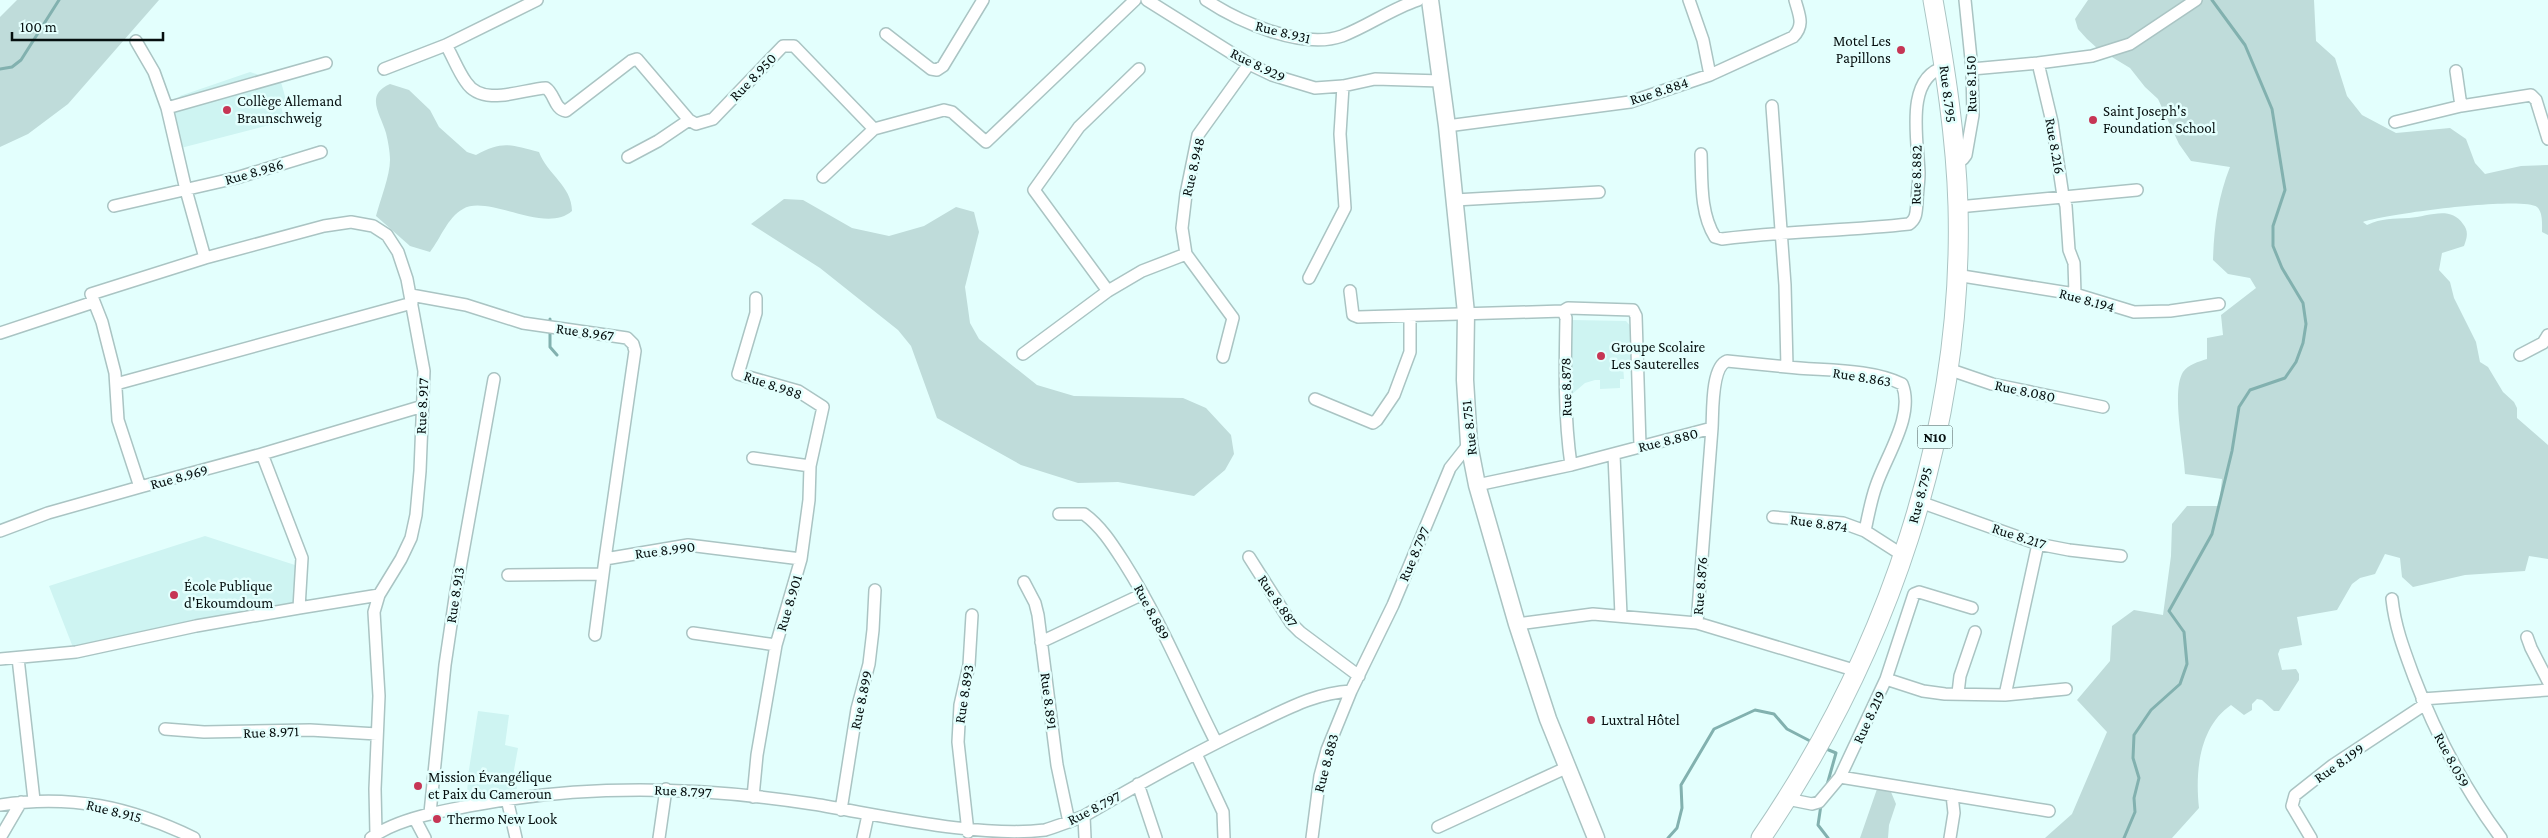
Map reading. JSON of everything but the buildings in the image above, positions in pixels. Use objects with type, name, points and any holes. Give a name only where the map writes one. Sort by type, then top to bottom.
[{"type":"highway","name":"Rue 8.795","points":[[1761,838],[1787,799],[1832,721],[1879,621],[1904,556],[1920,502],[1948,369],[1956,275],[1958,208],[1956,163],[1945,67],[1933,0]]},
{"type":"main road","name":"Rue 8.751","points":[[1430,0],[1455,200],[1466,314],[1465,380],[1469,444],[1477,485],[1517,624],[1548,719],[1596,838]]},
{"type":"street","points":[[384,69],[446,44],[537,0]]},
{"type":"street","points":[[886,34],[931,69],[937,70],[943,66],[983,0]]},
{"type":"street","points":[[823,177],[874,128],[944,110],[952,112],[986,142],[1135,0]]},
{"type":"street","name":"Rue 8.929","points":[[1147,0],[1171,17],[1249,64],[1272,75],[1315,88],[1343,86],[1375,79],[1441,81]]},
{"type":"street","name":"Rue 8.931","points":[[1206,0],[1245,22],[1307,40],[1323,41],[1343,35],[1399,6],[1418,0]]},
{"type":"street","points":[[1689,0],[1703,40],[1710,75]]},
{"type":"street","name":"Rue 8.884","points":[[1447,126],[1630,102],[1710,75],[1793,37],[1799,31],[1802,22],[1795,0]]},
{"type":"street","name":"Rue 8.150","points":[[1956,163],[1966,155],[1972,115],[1972,69],[1965,0]]},
{"type":"street","points":[[1972,69],[2092,56],[2130,44],[2196,0]]},
{"type":"street","points":[[0,333],[94,302],[91,294],[205,258],[186,190],[167,108],[154,72],[136,41]]},
{"type":"street","points":[[446,44],[466,82],[473,90],[493,96],[546,88],[550,91],[557,106],[566,111],[631,61],[637,59],[689,120],[658,141],[628,157]]},
{"type":"street","name":"Rue 8.950","points":[[689,120],[696,124],[713,119],[783,46],[789,44],[794,46],[874,128]]},
{"type":"street","points":[[167,108],[326,63]]},
{"type":"street","name":"Rue 8.216","points":[[2038,63],[2052,122],[2066,206],[2068,250],[2074,263],[2076,294]]},
{"type":"street","name":"Rue 8.948","points":[[1186,254],[1182,228],[1186,194],[1198,135],[1249,64]]},
{"type":"street","name":"Rue 8.882","points":[[1780,231],[1838,231],[1913,221],[1919,174],[1916,114],[1918,98],[1924,81],[1934,70],[1945,67]]},
{"type":"street","points":[[1108,291],[1034,190],[1079,128],[1139,69]]},
{"type":"street","points":[[2456,72],[2461,106]]},
{"type":"street","points":[[1309,278],[1345,208],[1340,134],[1343,86]]},
{"type":"street","points":[[2395,122],[2461,106],[2526,94],[2531,95],[2536,100],[2548,139]]},
{"type":"street","points":[[1772,106],[1785,286],[1787,367]]},
{"type":"street","name":"Rue 8.986","points":[[114,206],[236,178],[321,152]]},
{"type":"street","points":[[1701,154],[1705,208],[1710,228],[1715,236],[1722,239],[1780,231]]},
{"type":"street","points":[[1958,208],[2137,190]]},
{"type":"street","points":[[1455,200],[1599,192]]},
{"type":"street","name":"Rue 8.917","points":[[205,258],[324,226],[351,222],[373,226],[387,235],[398,252],[412,299],[424,371],[418,488],[411,538],[401,559],[379,594],[374,612],[379,696],[373,836]]},
{"type":"street","points":[[1023,354],[1108,291],[1142,272],[1186,254],[1233,318],[1223,357]]},
{"type":"street","name":"Rue 8.194","points":[[1956,275],[2076,294],[2134,312],[2170,311],[2219,304]]},
{"type":"street","points":[[1350,291],[1354,317],[1563,311],[1568,308],[1633,310],[1636,316],[1640,446]]},
{"type":"street","name":"Rue 8.988","points":[[756,298],[756,313],[738,374],[798,391],[822,407],[810,466]]},
{"type":"street","points":[[116,384],[412,299]]},
{"type":"street","name":"Rue 8.967","points":[[412,299],[466,305],[523,323],[627,338],[633,344],[635,351],[605,559]]},
{"type":"street","name":"Rue 8.969","points":[[94,302],[110,350],[116,384],[118,420],[140,487],[262,454],[422,406]]},
{"type":"street","name":"Rue 8.878","points":[[1563,311],[1566,318],[1565,386],[1570,465]]},
{"type":"street","points":[[1315,399],[1373,422],[1377,420],[1394,395],[1410,352],[1410,316]]},
{"type":"street","points":[[2520,355],[2543,343],[2548,335]]},
{"type":"street","name":"Rue 8.880","points":[[1570,465],[1712,428],[1716,373],[1722,363],[1727,361],[1787,367]]},
{"type":"street","name":"Rue 8.863","points":[[1787,367],[1875,375],[1890,378],[1902,384],[1906,394],[1904,412],[1875,488],[1865,531]]},
{"type":"street","name":"Rue 8.080","points":[[1948,369],[1992,384],[2103,407]]},
{"type":"street","name":"Rue 8.913","points":[[430,813],[452,616],[465,532],[494,379]]},
{"type":"street","name":"Rue 8.876","points":[[1517,624],[1570,616],[1621,615],[1697,623],[1712,428]]},
{"type":"street","name":"Rue 8.797","points":[[373,836],[430,813],[508,799],[584,790],[666,789],[753,797],[868,815],[942,833],[1021,833],[1044,830],[1069,822],[1084,816],[1138,784],[1216,742],[1312,697],[1330,692],[1351,691],[1404,581],[1450,468],[1469,444]]},
{"type":"street","points":[[262,454],[302,558],[299,608]]},
{"type":"street","points":[[1614,455],[1621,615]]},
{"type":"street","points":[[753,458],[810,466]]},
{"type":"street","points":[[1477,485],[1570,465]]},
{"type":"street","name":"Rue 8.901","points":[[753,797],[757,755],[776,645],[801,559],[809,500],[810,466]]},
{"type":"street","points":[[0,531],[48,513],[140,487]]},
{"type":"street","name":"Rue 8.217","points":[[1920,502],[2038,544],[2069,550],[2121,556]]},
{"type":"street","name":"Rue 8.889","points":[[1059,514],[1084,514],[1117,552],[1143,594],[1216,742]]},
{"type":"street","name":"Rue 8.874","points":[[1773,517],[1842,523],[1865,531]]},
{"type":"street","points":[[1865,531],[1904,556]]},
{"type":"street","points":[[2005,695],[2038,544]]},
{"type":"street","name":"Rue 8.990","points":[[605,559],[688,545],[801,559]]},
{"type":"street","name":"Rue 8.887","points":[[1249,557],[1296,628],[1359,676]]},
{"type":"street","points":[[595,635],[605,559]]},
{"type":"street","points":[[508,575],[603,574]]},
{"type":"street","name":"Rue 8.891","points":[[1024,582],[1036,603],[1058,765],[1069,822]]},
{"type":"street","name":"Rue 8.899","points":[[841,810],[857,709],[869,664],[875,590]]},
{"type":"street","name":"Rue 8.219","points":[[1787,799],[1812,804],[1819,802],[1840,777],[1886,679],[1914,594],[1919,592],[1972,608]]},
{"type":"street","points":[[0,659],[76,652],[196,626],[379,594]]},
{"type":"street","points":[[1041,642],[1143,594]]},
{"type":"street","name":"Rue 8.059","points":[[2392,599],[2394,623],[2423,702],[2449,756],[2477,805],[2501,838]]},
{"type":"street","name":"Rue 8.893","points":[[968,832],[958,742],[960,705],[969,665],[972,615]]},
{"type":"street","points":[[1697,623],[1857,671]]},
{"type":"street","points":[[1958,693],[1960,676],[1975,632]]},
{"type":"street","points":[[693,633],[776,645]]},
{"type":"street","points":[[2527,637],[2530,648],[2548,681]]},
{"type":"street","points":[[18,658],[34,800]]},
{"type":"street","points":[[1886,679],[1923,691],[2005,695],[2066,690]]},
{"type":"street","points":[[2423,702],[2548,690]]},
{"type":"street","name":"Rue 8.883","points":[[1312,838],[1320,776],[1327,750],[1351,691]]},
{"type":"street","name":"Rue 8.199","points":[[2311,838],[2292,806],[2295,795],[2333,765],[2423,702]]},
{"type":"street","name":"Rue 8.971","points":[[166,729],[243,733],[310,730],[377,734]]},
{"type":"street","points":[[1196,754],[1223,812],[1224,838]]},
{"type":"street","points":[[1438,827],[1568,767]]},
{"type":"street","points":[[1840,777],[2048,811]]},
{"type":"street","points":[[1138,784],[1156,838]]},
{"type":"street","points":[[659,838],[666,789]]},
{"type":"street","points":[[1950,838],[1954,813],[1952,795]]},
{"type":"street","points":[[508,799],[516,838]]},
{"type":"street","name":"Rue 8.915","points":[[0,805],[34,800],[91,803],[118,809],[173,828],[194,838]]},
{"type":"street","points":[[0,838],[20,802]]},
{"type":"street","points":[[863,838],[868,815]]},
{"type":"street","points":[[1084,816],[1086,838]]},
{"type":"street","points":[[415,819],[426,838]]},
{"type":"shaded area","points":[[17,0],[159,0],[68,104],[28,134],[0,147],[0,17]]},
{"type":"shaded area","points":[[2088,0],[2314,0],[2316,41],[2335,58],[2347,96],[2362,115],[2396,133],[2450,128],[2466,139],[2475,163],[2485,174],[2521,166],[2548,165],[2548,235],[2542,232],[2542,219],[2539,209],[2526,204],[2453,207],[2363,222],[2367,225],[2383,220],[2445,213],[2458,218],[2465,227],[2467,235],[2464,246],[2442,253],[2439,270],[2450,282],[2454,298],[2476,342],[2480,362],[2488,367],[2503,392],[2514,402],[2517,408],[2517,418],[2548,445],[2548,559],[2529,556],[2525,571],[2465,575],[2413,587],[2402,577],[2400,558],[2385,554],[2375,574],[2360,578],[2352,584],[2337,610],[2297,617],[2302,645],[2280,649],[2278,654],[2282,670],[2296,669],[2299,674],[2299,680],[2279,711],[2274,711],[2262,700],[2257,699],[2252,704],[2252,710],[2244,715],[2231,705],[2220,714],[2212,725],[2202,751],[2198,780],[2199,808],[2172,838],[2045,838],[2072,814],[2107,732],[2077,700],[2110,661],[2112,626],[2134,610],[2163,615],[2171,556],[2172,524],[2187,506],[2219,506],[2222,479],[2185,474],[2178,406],[2180,381],[2183,372],[2188,367],[2207,359],[2207,338],[2223,335],[2221,315],[2256,288],[2250,278],[2228,274],[2213,260],[2217,212],[2230,167],[2191,161],[2179,144],[2158,99],[2145,87],[2130,68],[2097,48],[2078,29],[2075,19]]},
{"type":"shaded area","name":"Collège Allemand Braunschweig","points":[[250,72],[281,82],[286,100],[280,103],[285,121],[177,149],[169,118],[180,96]]},
{"type":"shaded area","points":[[390,84],[409,90],[430,110],[439,127],[467,152],[476,155],[493,147],[507,145],[539,152],[568,194],[572,211],[561,217],[547,219],[487,206],[474,206],[457,213],[430,252],[410,246],[376,216],[387,181],[390,160],[387,136],[376,106],[376,100],[382,89]]},
{"type":"shaded area","points":[[784,199],[803,200],[852,228],[889,236],[924,226],[956,207],[974,212],[979,232],[965,287],[970,323],[979,339],[1037,385],[1074,396],[1183,398],[1206,408],[1231,435],[1234,454],[1225,470],[1194,496],[1118,482],[1078,483],[1021,465],[937,418],[911,346],[898,330],[820,268],[751,224]]},
{"type":"shaded area","name":"Groupe Scolaire Les Sauterelles","points":[[1572,320],[1626,321],[1633,329],[1632,365],[1623,365],[1624,379],[1620,379],[1620,388],[1600,389],[1600,380],[1595,380],[1585,383],[1571,395],[1568,332]]},
{"type":"shaded area","name":"École Publique d'Ekoumdoum","points":[[205,536],[298,566],[296,605],[189,622],[74,650],[49,586]]},
{"type":"shaded area","points":[[478,711],[509,715],[505,745],[518,748],[514,770],[517,789],[467,795]]},
{"type":"shaded area","points":[[1877,789],[1891,792],[1896,804],[1889,825],[1888,838],[1860,838]]},
{"type":"waterway","points":[[0,69],[12,67],[21,60],[59,0]]},
{"type":"waterway","points":[[2124,838],[2135,812],[2134,798],[2139,778],[2133,758],[2134,735],[2151,710],[2180,684],[2187,664],[2184,632],[2169,611],[2212,534],[2232,451],[2239,407],[2250,390],[2285,378],[2296,362],[2303,343],[2306,324],[2303,303],[2282,268],[2273,246],[2273,226],[2285,190],[2272,109],[2245,45],[2212,0]]},
{"type":"waterway","points":[[550,319],[550,347],[557,355]]},
{"type":"waterway","points":[[1668,838],[1677,828],[1682,808],[1681,785],[1714,729],[1755,710],[1774,714],[1787,729],[1812,742]]},
{"type":"waterway","points":[[1824,748],[1836,753],[1827,785]]},
{"type":"waterway","points":[[1821,805],[1818,825],[1828,838]]},
{"type":"place","name":"Motel Les Papillons","points":[[1901,50]]},
{"type":"place","name":"Collège Allemand Braunschweig","points":[[227,110]]},
{"type":"place","name":"Saint Joseph's Foundation School","points":[[2093,120]]},
{"type":"place","name":"Groupe Scolaire Les Sauterelles","points":[[1601,356]]},
{"type":"place","name":"École Publique d'Ekoumdoum","points":[[174,595]]},
{"type":"place","name":"Luxtral Hôtel","points":[[1591,720]]},
{"type":"place","name":"Mission Évangélique et Paix du Cameroun","points":[[418,786]]},
{"type":"place","name":"Thermo New Look","points":[[437,819]]}]
